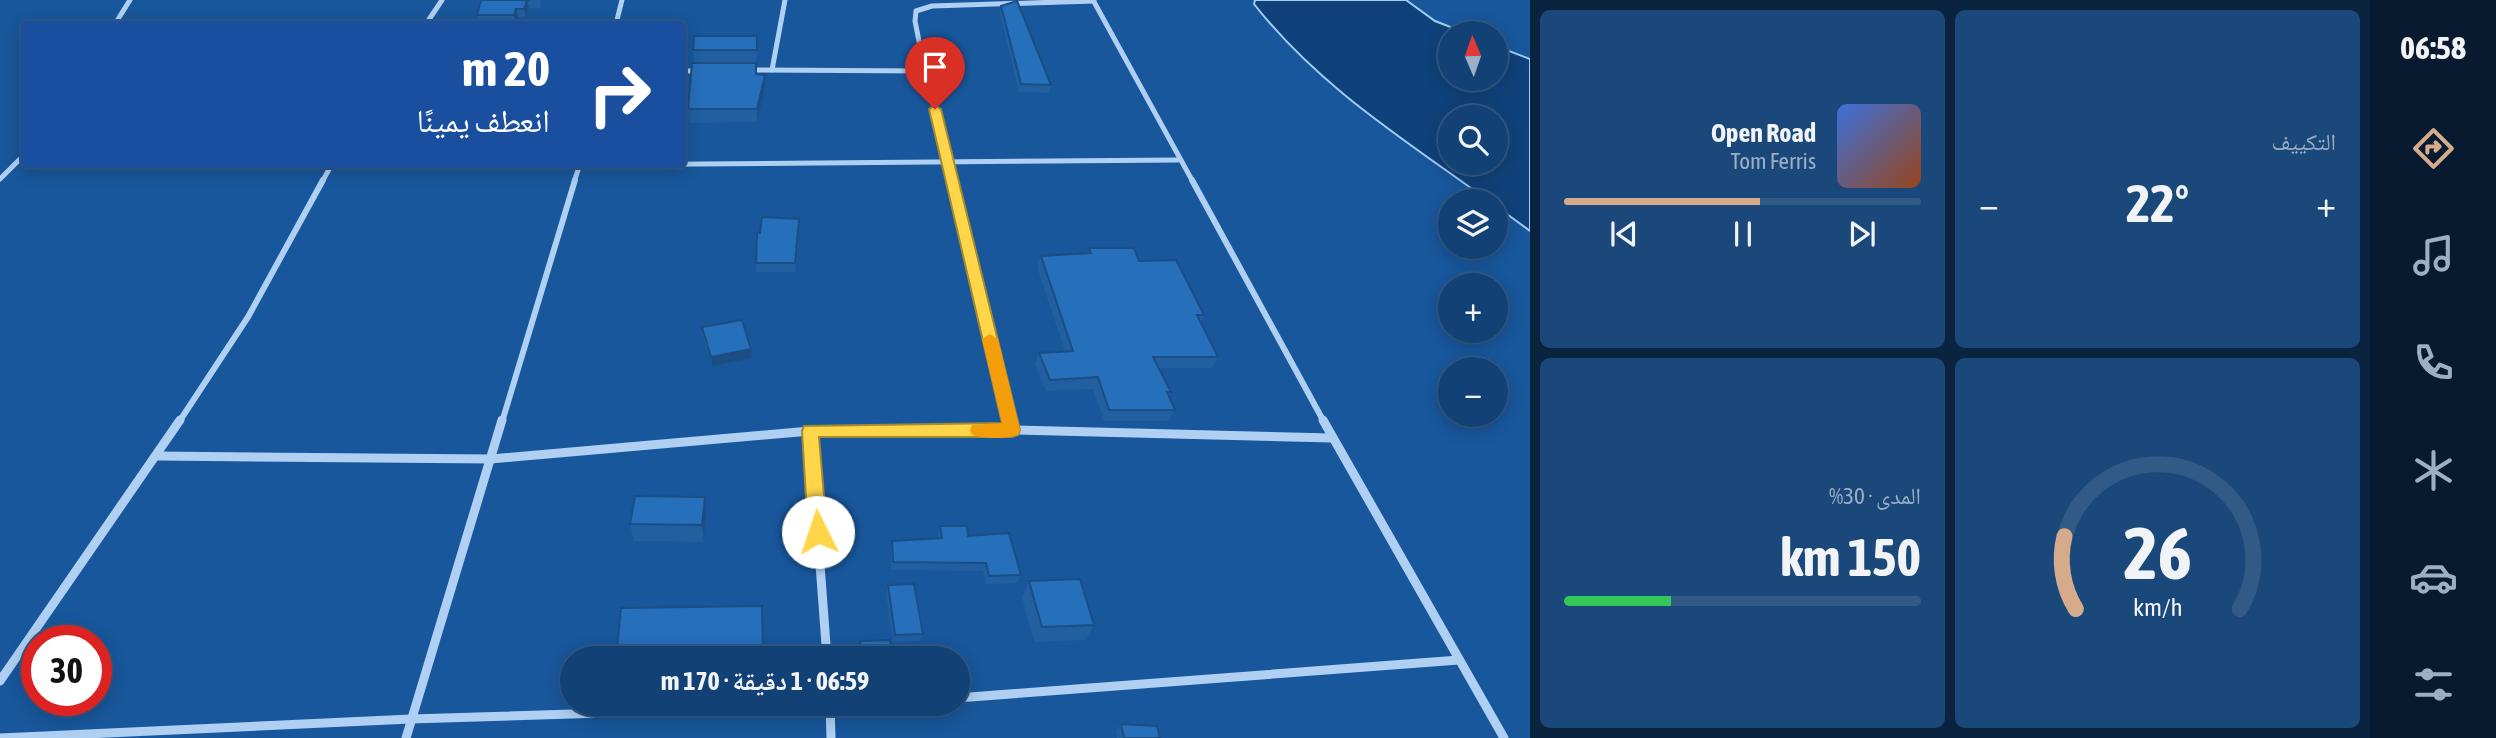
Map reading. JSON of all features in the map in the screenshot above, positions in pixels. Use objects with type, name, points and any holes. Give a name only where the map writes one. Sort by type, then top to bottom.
[{"type":"street","points":[[117,21],[131,0]]},
{"type":"street","points":[[428,21],[442,0]]},
{"type":"street","points":[[616,21],[622,0]]},
{"type":"street","points":[[772,70],[785,0]]},
{"type":"street","points":[[1012,430],[925,71],[915,20],[916,11],[932,6],[1093,1],[1332,438],[1504,738]]},
{"type":"street","points":[[686,71],[708,71]]},
{"type":"street","points":[[746,71],[925,71]]},
{"type":"street","points":[[0,179],[21,158]]},
{"type":"street","points":[[686,164],[1178,160]]},
{"type":"street","points":[[0,681],[156,456],[248,317],[330,168]]},
{"type":"street","points":[[406,738],[579,168]]},
{"type":"street","points":[[156,456],[491,459],[810,431],[1012,430],[1332,438]]},
{"type":"street","points":[[810,431],[826,646]]},
{"type":"street","points":[[970,697],[1459,660]]},
{"type":"street","points":[[0,738],[560,714]]},
{"type":"street","points":[[831,716],[831,738]]},
{"type":"water","points":[[1255,0],[1406,0],[1438,22],[1438,91],[1508,91],[1508,51],[1530,59],[1530,231],[1508,215],[1508,189],[1472,189],[1453,175],[1508,175],[1508,105],[1438,105],[1438,165],[1364,111],[1279,34],[1254,4]]},
{"type":"building","points":[[481,0],[527,0],[524,9],[516,9],[514,15],[477,15]]},
{"type":"building","points":[[1017,1],[1051,85],[1021,84],[1001,6]]},
{"type":"building","points":[[694,36],[757,36],[757,50],[693,50]]},
{"type":"building","points":[[692,63],[756,63],[756,74],[765,75],[757,109],[688,109]]},
{"type":"building","points":[[762,217],[799,219],[795,263],[756,263],[757,233],[760,233]]},
{"type":"building","points":[[1089,248],[1134,248],[1139,261],[1176,260],[1204,315],[1197,315],[1218,357],[1153,357],[1171,392],[1167,392],[1175,410],[1109,410],[1098,377],[1050,380],[1039,353],[1073,351],[1041,256],[1091,253]]},
{"type":"building","points":[[742,320],[751,349],[711,357],[702,327]]},
{"type":"building","points":[[635,496],[705,497],[702,525],[630,524]]},
{"type":"building","points":[[940,526],[967,526],[968,536],[1009,533],[1021,575],[989,576],[986,563],[893,562],[892,541],[942,538]]},
{"type":"building","points":[[1080,579],[1094,625],[1042,627],[1029,581]]},
{"type":"building","points":[[914,584],[923,634],[895,635],[888,585]]},
{"type":"building","points":[[762,606],[763,646],[617,646],[621,608]]},
{"type":"building","points":[[890,640],[891,646],[861,646],[860,641]]},
{"type":"building","points":[[1121,724],[1157,726],[1160,738],[1124,738]]},
{"type":"slow traffic","points":[[978,430],[1012,430],[990,339]]},
{"type":"route","points":[[818,532],[810,431],[1012,430],[935,109]]}]
